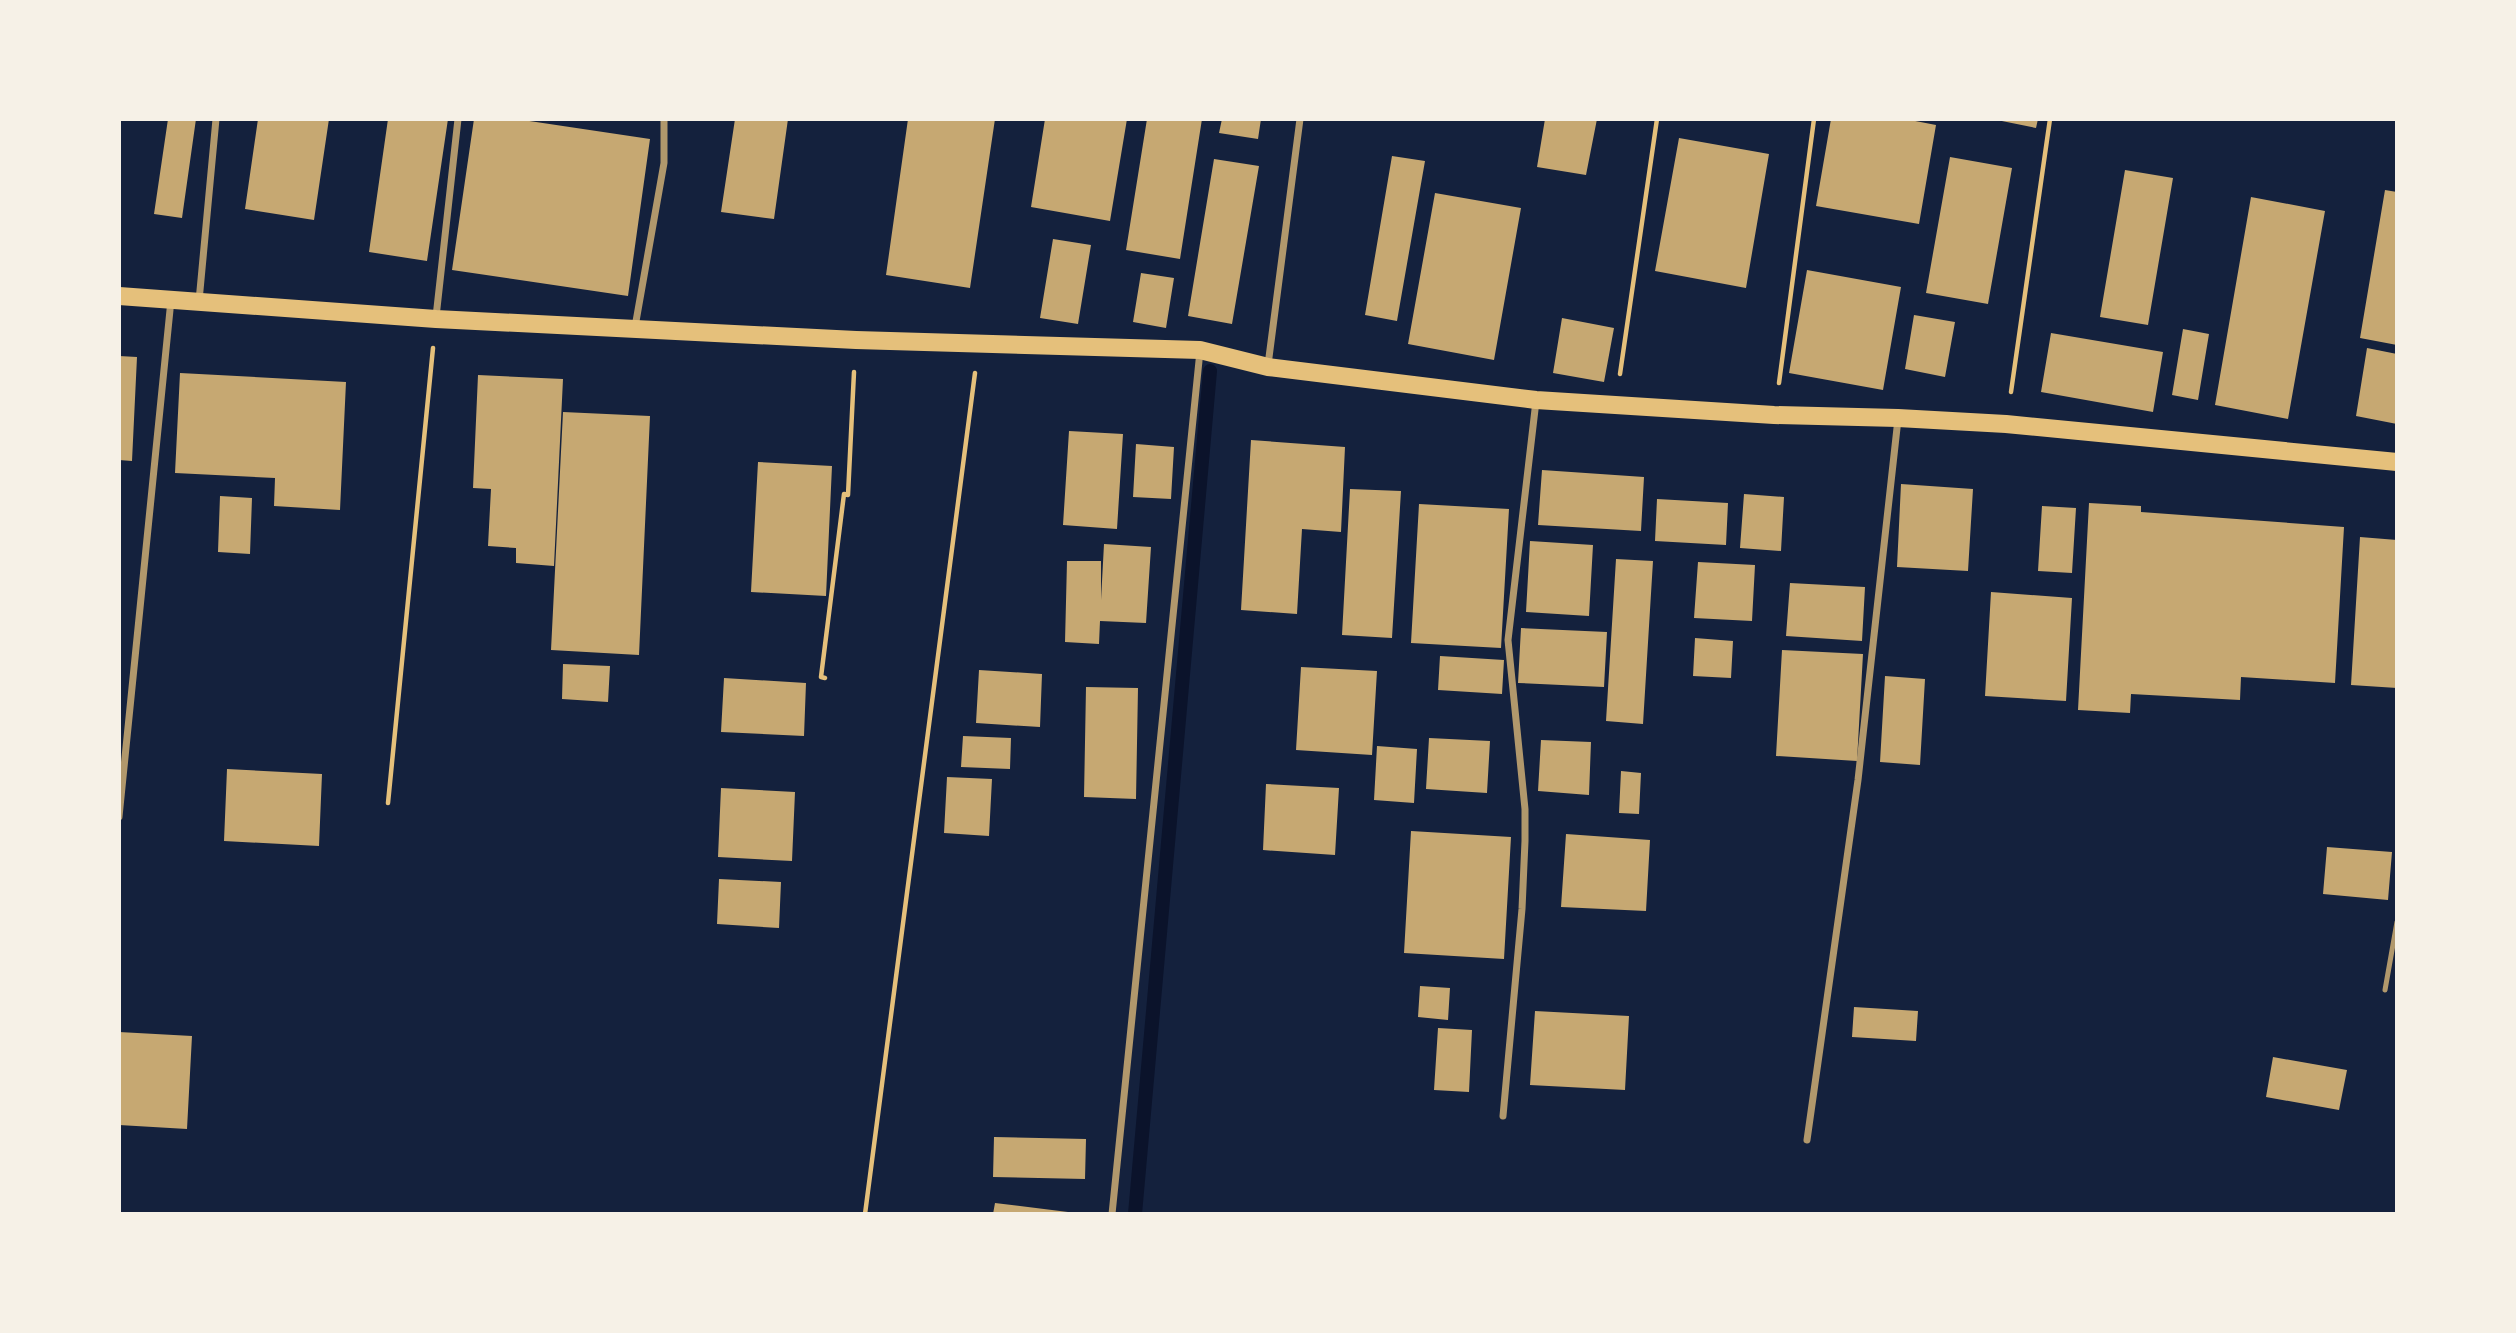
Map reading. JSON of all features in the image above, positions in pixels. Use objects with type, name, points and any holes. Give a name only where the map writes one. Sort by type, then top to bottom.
[{"type":"main road","points":[[119,296],[436,319],[856,340],[1200,350],[1268,367],[1536,400],[1774,415],[2006,424],[2397,462]]},
{"type":"street","points":[[199,302],[216,119]]},
{"type":"street","points":[[635,327],[664,163],[664,119]]},
{"type":"street","points":[[1268,367],[1300,119]]},
{"type":"street","points":[[436,319],[460,120]]},
{"type":"street","points":[[119,817],[171,300]]},
{"type":"street","points":[[1112,1214],[1200,350]]},
{"type":"street","points":[[1503,1116],[1522,909],[1525,841],[1525,809],[1508,640],[1536,400]]},
{"type":"street","points":[[1807,1140],[1858,780],[1898,418]]},
{"type":"lane","points":[[2397,922],[2385,990],[2388,990],[2397,939]]},
{"type":"path","points":[[1616,405],[1657,119]]},
{"type":"path","points":[[1774,415],[1814,119]]},
{"type":"path","points":[[2006,424],[2050,119]]},
{"type":"path","points":[[388,803],[436,319]]},
{"type":"path","points":[[825,678],[821,677],[844,494],[848,495],[856,340]]},
{"type":"path","points":[[865,1214],[979,344]]},
{"type":"building","points":[[168,119],[196,119],[182,218],[154,214]]},
{"type":"building","points":[[258,119],[329,119],[314,220],[245,209]]},
{"type":"building","points":[[388,119],[448,119],[427,261],[369,252]]},
{"type":"building","points":[[474,119],[516,119],[650,139],[628,296],[452,270]]},
{"type":"building","points":[[735,119],[788,119],[774,219],[721,212]]},
{"type":"building","points":[[908,119],[995,119],[970,288],[886,275]]},
{"type":"building","points":[[1045,119],[1127,119],[1110,221],[1031,207]]},
{"type":"building","points":[[1147,119],[1202,119],[1180,259],[1126,250]]},
{"type":"building","points":[[1222,119],[1261,119],[1258,139],[1219,133]]},
{"type":"building","points":[[1545,119],[1597,119],[1586,175],[1537,167]]},
{"type":"building","points":[[1831,119],[1905,119],[1936,125],[1919,224],[1816,206]]},
{"type":"building","points":[[1992,119],[2038,119],[2036,128]]},
{"type":"building","points":[[1679,138],[1769,154],[1746,288],[1655,271]]},
{"type":"building","points":[[1392,156],[1425,161],[1397,321],[1365,315]]},
{"type":"building","points":[[1950,157],[2012,168],[1988,304],[1926,293]]},
{"type":"building","points":[[1214,159],[1259,166],[1232,324],[1188,316]]},
{"type":"building","points":[[2125,170],[2173,178],[2148,325],[2100,317]]},
{"type":"building","points":[[2385,190],[2397,192],[2397,345],[2360,338]]},
{"type":"building","points":[[1435,193],[1521,208],[1494,360],[1408,344]]},
{"type":"building","points":[[2251,197],[2325,211],[2288,419],[2215,405]]},
{"type":"building","points":[[1053,239],[1091,245],[1078,324],[1040,318]]},
{"type":"building","points":[[1807,270],[1901,287],[1883,390],[1789,373]]},
{"type":"building","points":[[1141,273],[1174,278],[1166,328],[1133,322]]},
{"type":"building","points":[[1914,315],[1955,322],[1945,377],[1905,369]]},
{"type":"building","points":[[1562,318],[1614,328],[1604,382],[1553,373]]},
{"type":"building","points":[[2183,329],[2209,334],[2198,400],[2172,395]]},
{"type":"building","points":[[2051,333],[2163,352],[2153,412],[2041,392]]},
{"type":"building","points":[[2367,348],[2397,354],[2397,424],[2356,416]]},
{"type":"building","points":[[119,356],[137,357],[132,461],[119,460]]},
{"type":"building","points":[[180,373],[346,382],[340,510],[274,506],[275,478],[175,473]]},
{"type":"building","points":[[478,375],[563,379],[554,566],[516,563],[516,548],[488,546],[491,489],[473,488]]},
{"type":"building","points":[[563,412],[650,416],[639,655],[551,650]]},
{"type":"building","points":[[1069,431],[1123,434],[1117,529],[1063,525]]},
{"type":"building","points":[[1251,440],[1345,447],[1341,532],[1302,529],[1297,614],[1241,610]]},
{"type":"building","points":[[1136,444],[1174,447],[1171,499],[1133,497]]},
{"type":"building","points":[[758,462],[832,466],[826,596],[751,592]]},
{"type":"building","points":[[1542,470],[1644,477],[1641,531],[1538,525]]},
{"type":"building","points":[[1901,484],[1973,489],[1968,571],[1897,567]]},
{"type":"building","points":[[1350,489],[1401,491],[1392,638],[1342,635]]},
{"type":"building","points":[[1744,494],[1784,497],[1781,551],[1740,548]]},
{"type":"building","points":[[220,496],[252,498],[250,554],[218,552]]},
{"type":"building","points":[[1657,499],[1728,503],[1726,545],[1655,541]]},
{"type":"building","points":[[2089,503],[2141,506],[2141,512],[2344,527],[2335,683],[2241,677],[2240,700],[2131,694],[2130,713],[2078,710]]},
{"type":"building","points":[[1419,504],[1509,509],[1501,648],[1411,643]]},
{"type":"building","points":[[2042,506],[2076,508],[2072,573],[2038,571]]},
{"type":"building","points":[[2360,537],[2397,540],[2397,688],[2351,685]]},
{"type":"building","points":[[1530,541],[1593,545],[1589,616],[1526,612]]},
{"type":"building","points":[[1104,544],[1151,547],[1146,623],[1100,621],[1099,644],[1065,642],[1067,561],[1101,561],[1101,600]]},
{"type":"building","points":[[1616,559],[1653,561],[1643,724],[1606,721]]},
{"type":"building","points":[[1698,562],[1755,565],[1752,621],[1694,618]]},
{"type":"building","points":[[1790,583],[1865,587],[1862,641],[1786,636]]},
{"type":"building","points":[[1991,592],[2072,598],[2066,701],[1985,696]]},
{"type":"building","points":[[1521,628],[1607,632],[1604,687],[1518,683]]},
{"type":"building","points":[[1695,638],[1733,641],[1731,678],[1693,676]]},
{"type":"building","points":[[1782,650],[1863,654],[1857,761],[1776,756]]},
{"type":"building","points":[[1440,656],[1504,660],[1502,694],[1438,690]]},
{"type":"building","points":[[563,664],[610,666],[608,702],[562,699]]},
{"type":"building","points":[[1301,667],[1377,671],[1372,755],[1296,750]]},
{"type":"building","points":[[979,670],[1042,674],[1040,727],[976,723]]},
{"type":"building","points":[[1885,676],[1925,679],[1920,765],[1880,762]]},
{"type":"building","points":[[724,678],[806,683],[804,736],[721,732]]},
{"type":"building","points":[[1086,687],[1138,688],[1136,799],[1084,797]]},
{"type":"building","points":[[963,736],[1011,738],[1010,769],[961,767]]},
{"type":"building","points":[[1429,738],[1490,741],[1487,793],[1426,789]]},
{"type":"building","points":[[1541,740],[1591,742],[1589,795],[1538,791]]},
{"type":"building","points":[[1377,746],[1417,749],[1414,803],[1374,800]]},
{"type":"building","points":[[227,769],[322,774],[319,846],[224,841]]},
{"type":"building","points":[[1621,771],[1641,773],[1639,814],[1619,813]]},
{"type":"building","points":[[947,777],[992,779],[989,836],[944,833]]},
{"type":"building","points":[[1266,784],[1339,788],[1335,855],[1263,850]]},
{"type":"building","points":[[721,788],[795,792],[792,861],[718,857]]},
{"type":"building","points":[[1411,831],[1511,837],[1504,959],[1404,953]]},
{"type":"building","points":[[1566,834],[1650,840],[1646,911],[1561,907]]},
{"type":"building","points":[[2327,847],[2392,852],[2388,900],[2323,894]]},
{"type":"building","points":[[719,879],[781,882],[779,928],[717,924]]},
{"type":"building","points":[[1420,986],[1450,988],[1448,1020],[1418,1017]]},
{"type":"building","points":[[1854,1007],[1918,1011],[1916,1041],[1852,1037]]},
{"type":"building","points":[[1535,1011],[1629,1016],[1625,1090],[1530,1085]]},
{"type":"building","points":[[1438,1028],[1472,1030],[1469,1092],[1434,1090]]},
{"type":"building","points":[[119,1032],[192,1036],[187,1129],[119,1125]]},
{"type":"building","points":[[2273,1057],[2347,1070],[2339,1110],[2266,1097]]},
{"type":"building","points":[[994,1137],[1086,1139],[1085,1179],[993,1177]]},
{"type":"building","points":[[995,1203],[1068,1212],[1068,1214],[993,1214]]},
{"type":"waterway","points":[[1135,1214],[1210,371]]}]
